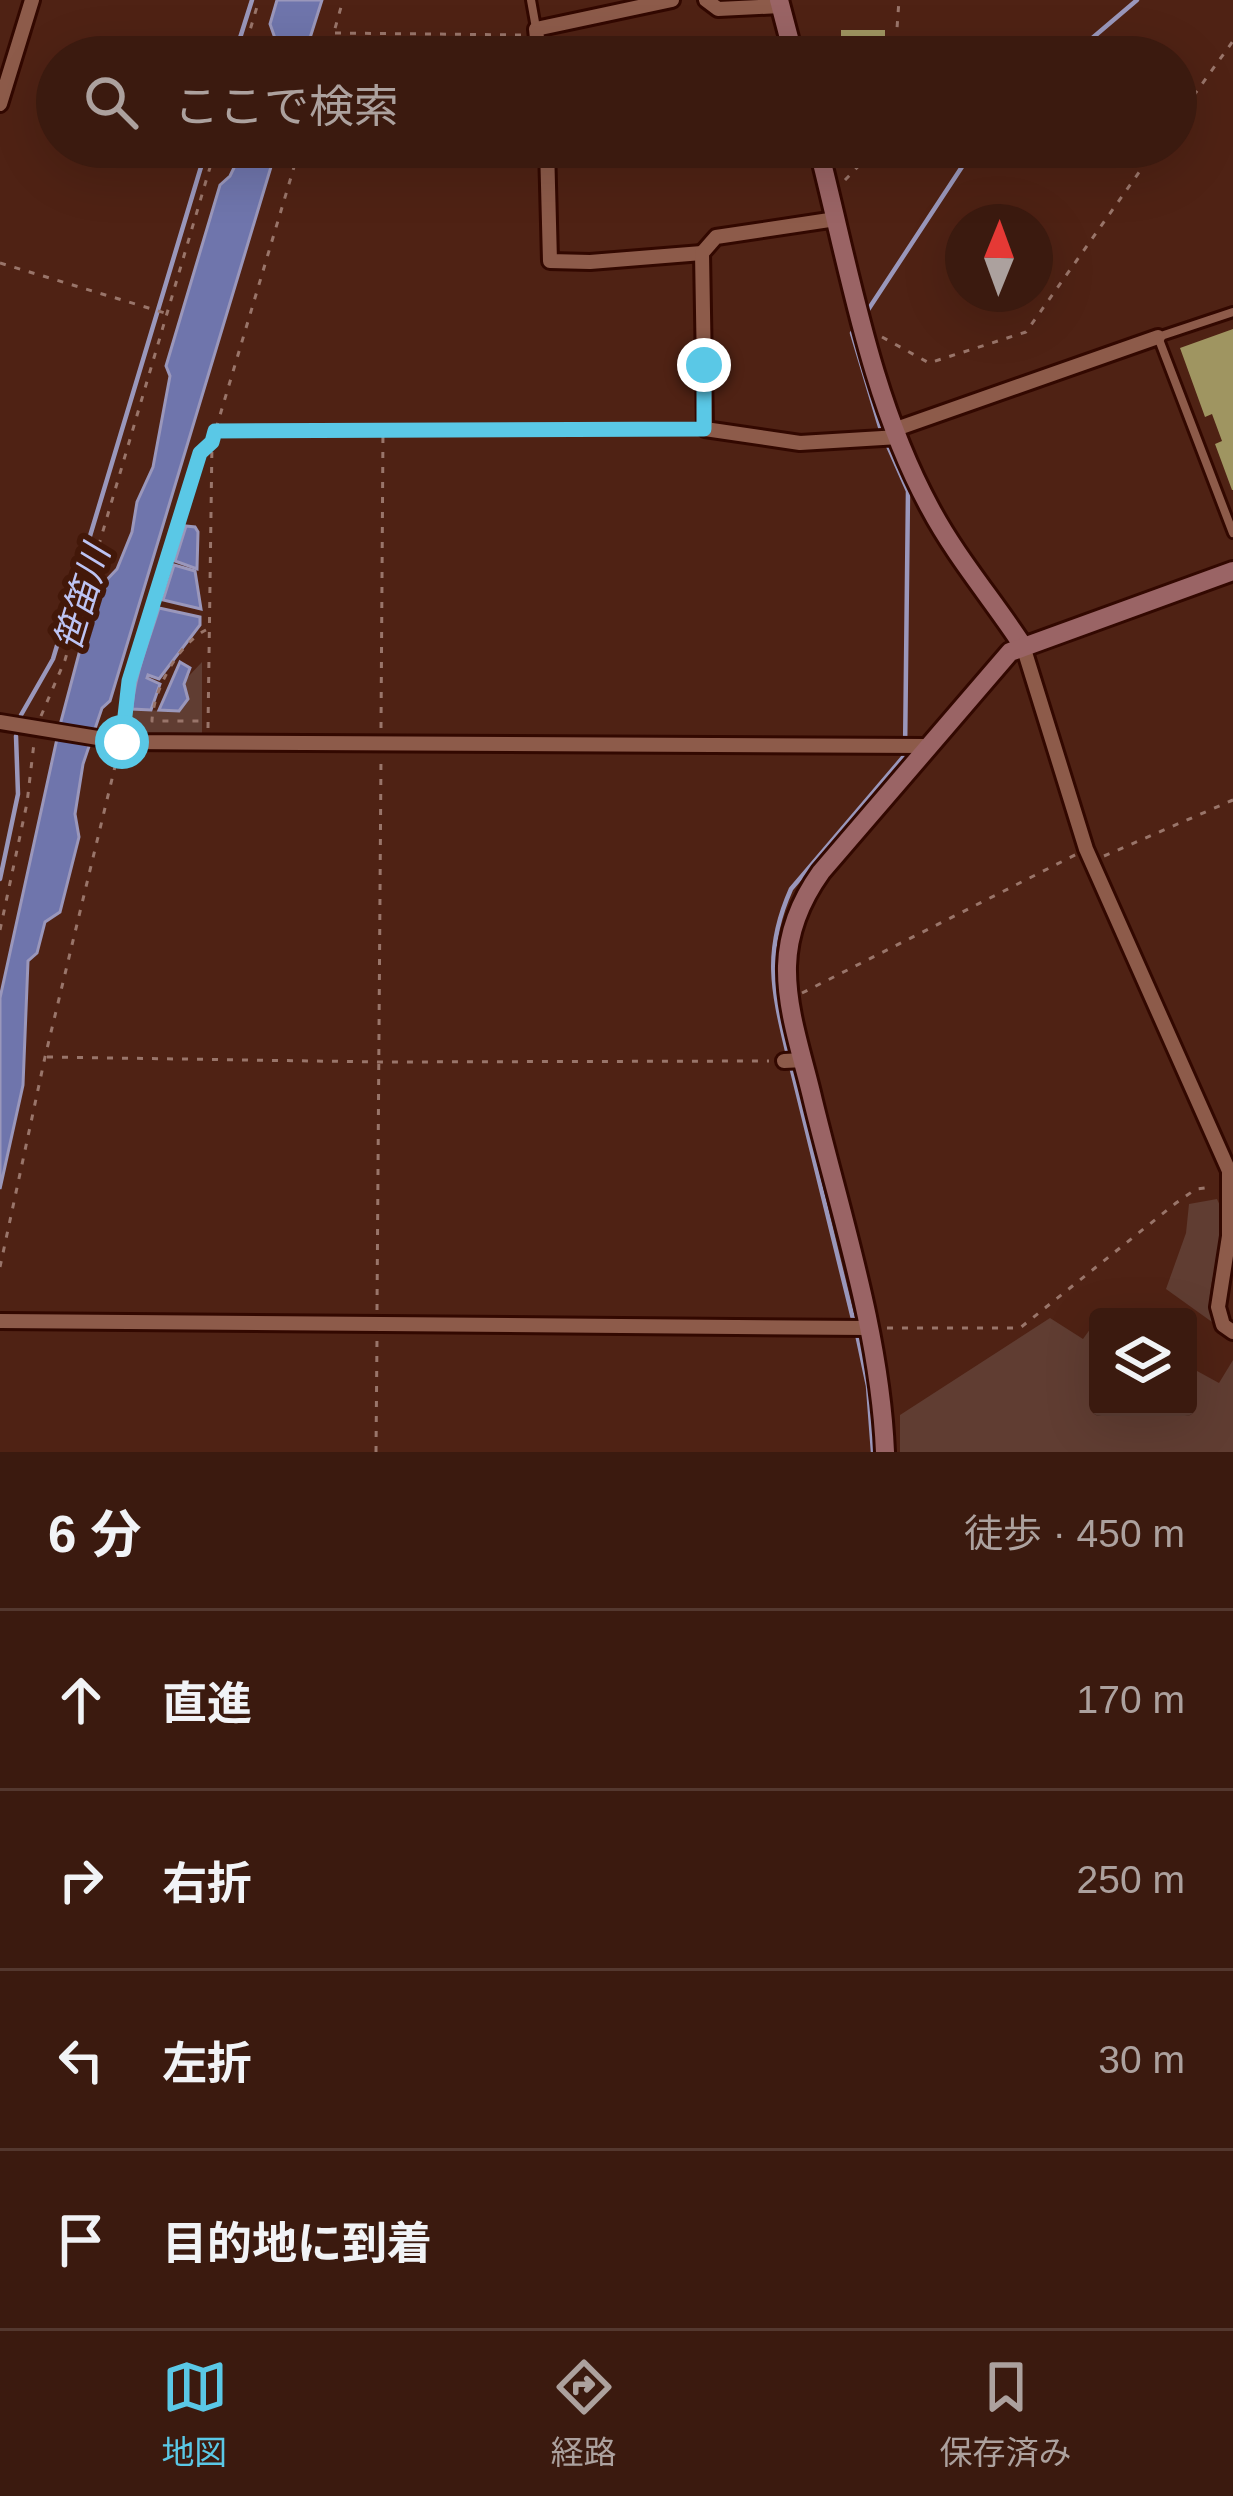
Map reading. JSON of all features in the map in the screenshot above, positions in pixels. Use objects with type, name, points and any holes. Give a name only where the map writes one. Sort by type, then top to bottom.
[{"type":"street","points":[[0,104],[32,0]]},
{"type":"street","points":[[537,36],[536,29],[672,0]]},
{"type":"street","points":[[706,0],[718,9],[780,3],[789,36]]},
{"type":"street","points":[[548,168],[550,261],[702,253],[716,238],[836,219]]},
{"type":"street","points":[[823,168],[890,436],[940,524],[1023,646],[1089,855],[1229,1172],[1229,1236],[1218,1307],[1223,1325],[1233,1332]]},
{"type":"street","points":[[702,253],[704,429],[800,443],[890,436],[1158,337]]},
{"type":"street","points":[[885,1452],[881,1395],[794,1060],[788,947],[806,896],[913,746],[1005,657],[1023,646],[1233,572]]},
{"type":"street","points":[[0,722],[120,742],[913,746]]},
{"type":"street","points":[[0,1322],[860,1328]]},
{"type":"lane","points":[[530,0],[536,29]]},
{"type":"lane","points":[[1233,312],[1158,337],[1233,533]]},
{"type":"path","points":[[248,36],[259,0]]},
{"type":"path","points":[[333,36],[343,0]]},
{"type":"path","points":[[896,36],[898,0]]},
{"type":"path","points":[[334,33],[525,35],[536,29]]},
{"type":"path","points":[[1197,91],[1233,41]]},
{"type":"path","points":[[0,930],[27,803],[36,729],[65,660],[209,168]]},
{"type":"path","points":[[208,742],[212,442],[294,168]]},
{"type":"path","points":[[830,196],[857,168]]},
{"type":"path","points":[[861,318],[929,363],[1026,332],[1141,168]]},
{"type":"path","points":[[0,263],[164,313]]},
{"type":"path","points":[[215,431],[704,429]]},
{"type":"path","points":[[376,1452],[383,430]]},
{"type":"path","points":[[0,1267],[120,742],[129,681],[200,453],[212,442]]},
{"type":"path","points":[[208,629],[190,641],[177,659],[160,691],[152,721],[208,722]]},
{"type":"path","points":[[790,1000],[1089,855],[1233,800]]},
{"type":"path","points":[[45,1058],[794,1060]]},
{"type":"path","points":[[860,1328],[1020,1328],[1196,1189],[1231,1187]]},
{"type":"shaded area","points":[[202,662],[202,738],[131,736],[132,710],[179,711],[183,707],[186,679]]},
{"type":"shaded area","points":[[1217,1199],[1221,1211],[1223,1234],[1210,1293],[1212,1322],[1166,1289],[1186,1233],[1189,1204]]},
{"type":"shaded area","points":[[1050,1318],[1083,1339],[1089,1331],[1089,1416],[1197,1416],[1197,1371],[1219,1383],[1233,1360],[1233,1452],[900,1452],[900,1415]]},
{"type":"water","points":[[277,0],[322,0],[311,36],[274,36],[270,24]]},
{"type":"water","points":[[234,168],[271,168],[110,701],[102,708],[83,764],[75,814],[79,837],[60,912],[45,922],[37,953],[28,961],[23,1085],[0,1189],[0,998],[60,725],[99,588],[117,569],[153,467],[170,376],[166,366],[220,185]]},
{"type":"water","points":[[186,526],[198,532],[197,569],[175,561]]},
{"type":"water","points":[[174,565],[195,571],[201,609],[163,600]]},
{"type":"water","points":[[159,608],[200,617],[200,625],[159,679],[148,675],[160,684],[151,710],[132,709],[139,672]]},
{"type":"water","points":[[180,662],[190,668],[184,684],[188,699],[179,711],[159,710]]},
{"type":"building","points":[[841,30],[885,30],[885,36],[841,36]]},
{"type":"building","points":[[1233,329],[1232,490],[1215,444],[1222,441],[1212,414],[1205,417],[1180,348]]},
{"type":"waterway","points":[[241,36],[252,0]]},
{"type":"waterway","points":[[1095,36],[1137,0]]},
{"type":"waterway","name":"笹笛川","points":[[21,715],[53,659],[201,168]]},
{"type":"waterway","points":[[866,313],[961,168]]},
{"type":"waterway","points":[[788,1055],[773,972],[782,912],[791,889],[905,755],[908,491],[881,430],[852,333],[856,327]]},
{"type":"waterway","points":[[0,879],[18,794],[16,736]]},
{"type":"waterway","points":[[791,1066],[854,1323]]},
{"type":"waterway","points":[[857,1334],[868,1386],[873,1452]]},
{"type":"route","points":[[122,742],[129,681],[200,453],[212,442],[215,431],[704,429],[704,365]]}]
